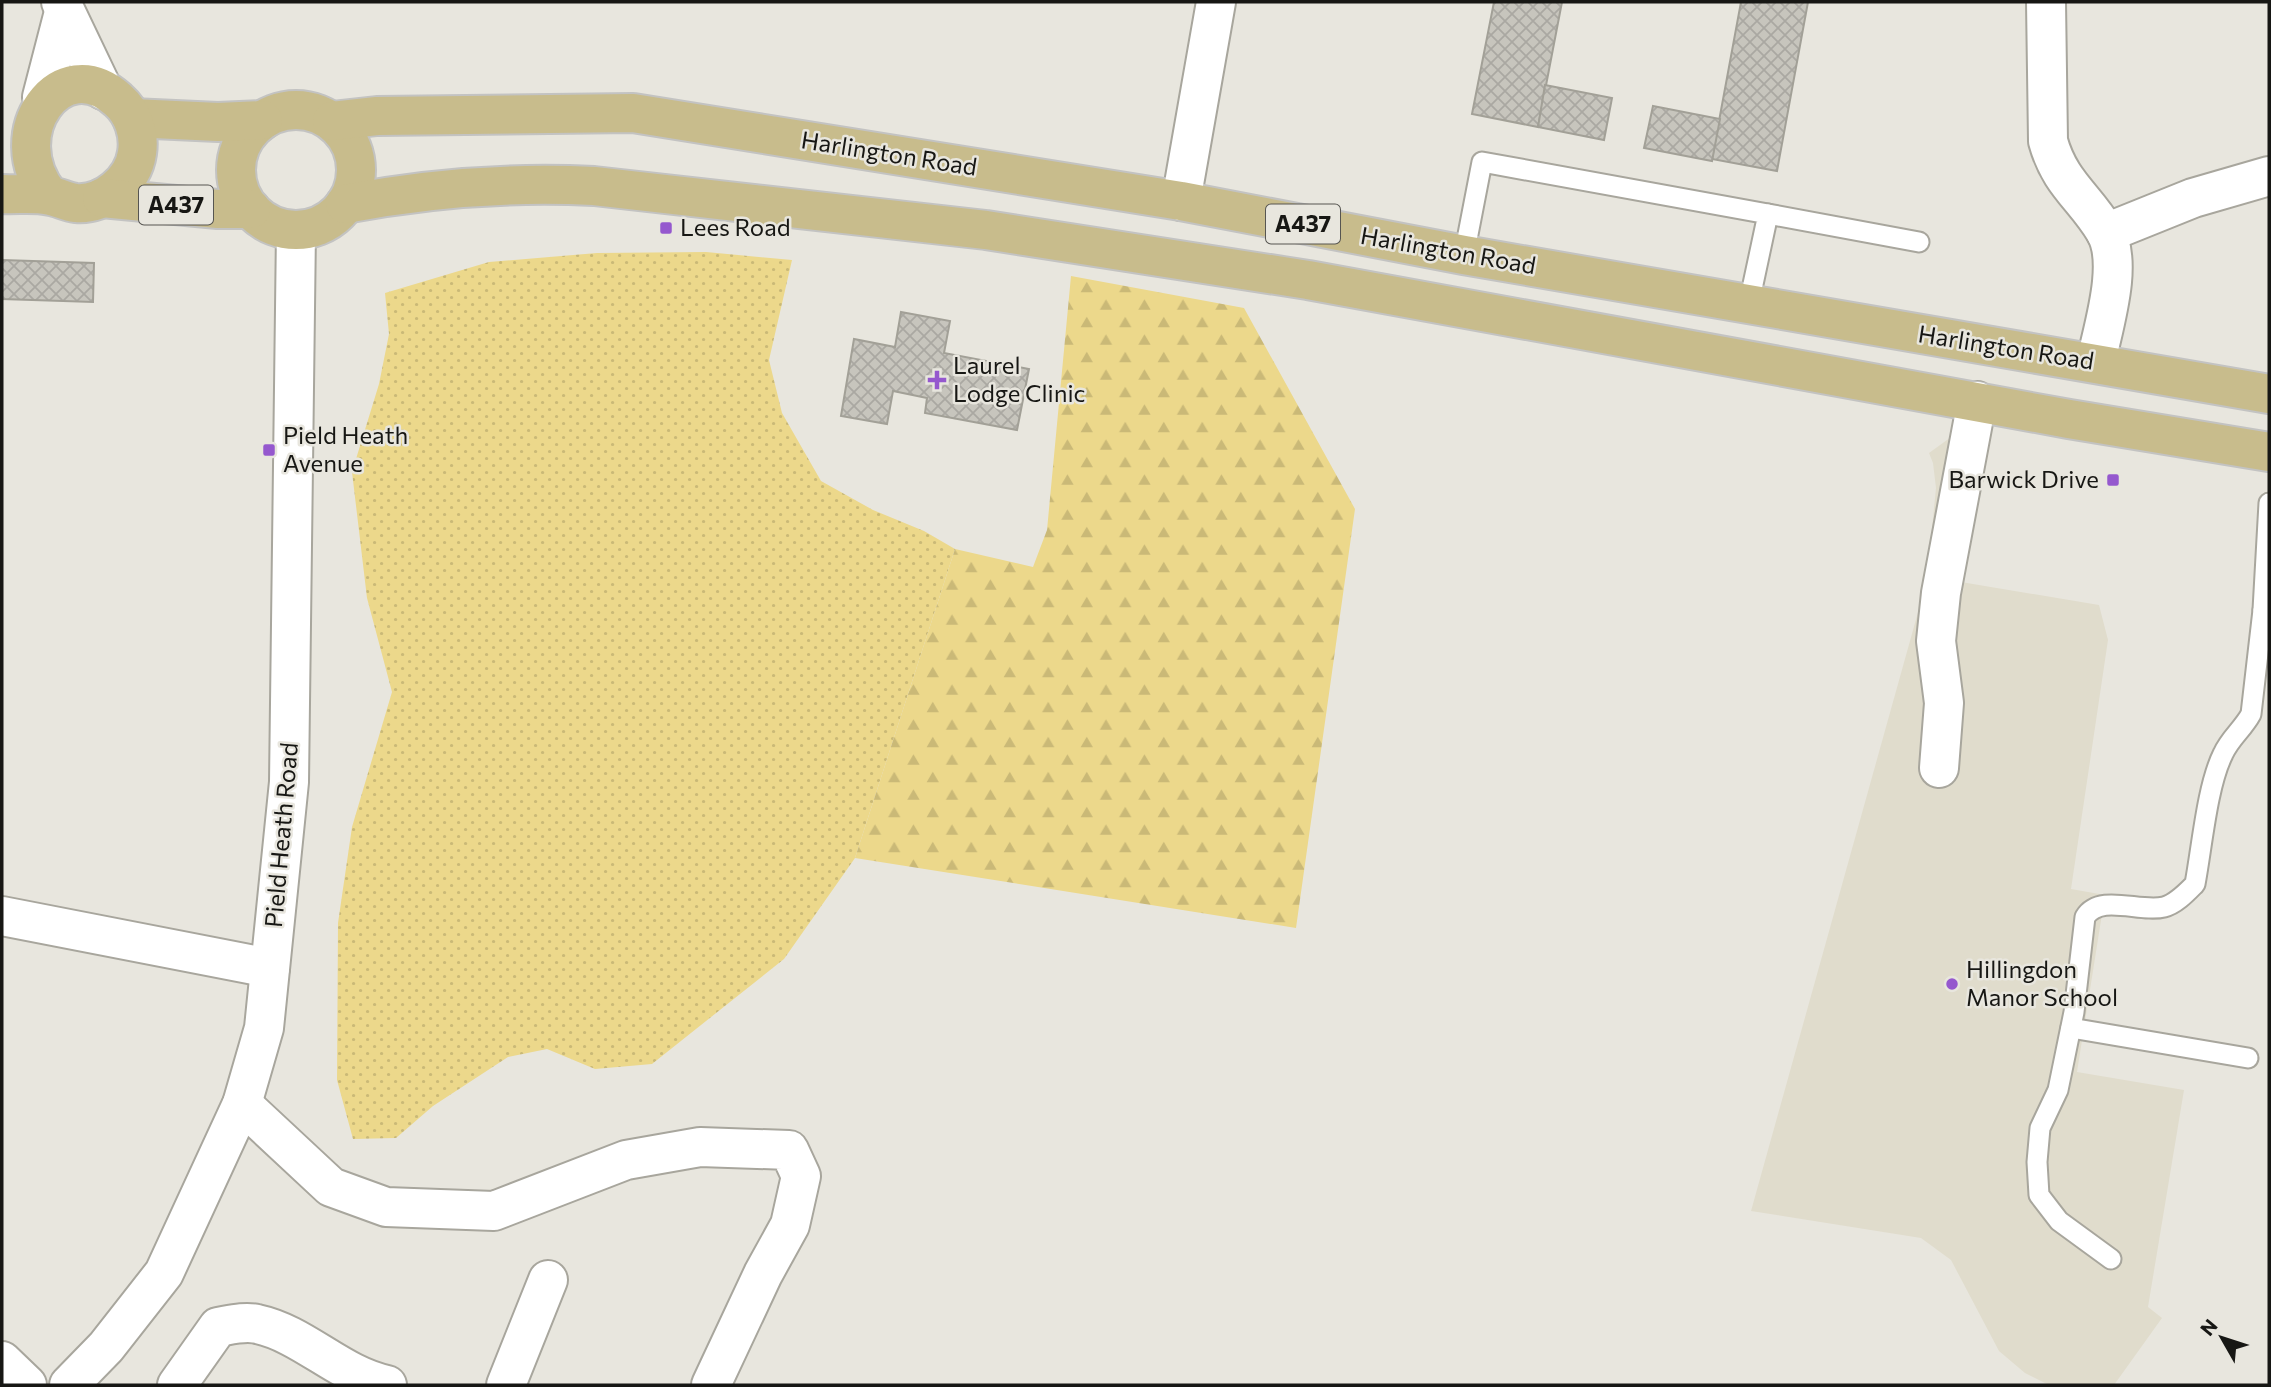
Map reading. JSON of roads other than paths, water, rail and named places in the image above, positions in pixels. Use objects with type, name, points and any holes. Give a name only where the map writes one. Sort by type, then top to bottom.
[{"type":"main road","points":[[2,194],[49,195],[77,203],[102,198],[118,187],[134,165],[138,142],[132,118],[118,100],[103,90],[73,85],[57,89],[23,114],[20,139],[22,160],[30,178],[49,195]]},
{"type":"main road","points":[[301,110],[332,121],[346,137],[354,152],[355,183],[345,204],[326,222],[296,230],[270,223],[251,209],[237,181],[238,154],[253,128],[263,120],[279,113],[301,110]]},
{"type":"main road","name":"Harlington Road","points":[[332,121],[377,116],[633,113],[1181,201],[1464,255],[2269,394]]},
{"type":"main road","points":[[132,118],[218,122],[263,120]]},
{"type":"main road","name":"A437","points":[[345,204],[437,188],[551,184],[594,186],[986,230],[1321,283],[2269,452]]},
{"type":"main road","name":"A437","points":[[102,198],[218,209],[251,209]]},
{"type":"street","points":[[1181,201],[1216,2]]},
{"type":"street","points":[[2046,2],[2048,141],[2054,163],[2069,187],[2106,233],[2113,272],[2096,362]]},
{"type":"street","points":[[62,7],[103,90]]},
{"type":"street","points":[[23,114],[62,7]]},
{"type":"street","points":[[2106,233],[2193,198],[2269,176]]},
{"type":"street","name":"Pield Heath Road","points":[[69,1385],[106,1347],[164,1273],[242,1104],[264,1028],[289,782],[296,230]]},
{"type":"street","points":[[1939,768],[1944,703],[1936,641],[1941,593],[1977,401]]},
{"type":"street","points":[[2,916],[270,968]]},
{"type":"street","points":[[242,1104],[331,1187],[386,1207],[494,1211],[626,1160],[699,1147],[789,1150],[801,1176],[790,1226],[762,1274],[711,1385]]},
{"type":"street","points":[[506,1385],[548,1280]]},
{"type":"street","points":[[177,1385],[218,1326],[255,1323],[289,1336],[342,1369],[387,1385]]},
{"type":"street","points":[[2,1362],[27,1385]]},
{"type":"lane","points":[[1464,255],[1482,162],[1919,242]]},
{"type":"lane","points":[[1749,303],[1768,214]]},
{"type":"lane","points":[[2111,1259],[2059,1221],[2039,1195],[2037,1162],[2040,1128],[2058,1090],[2071,1028],[2085,917],[2091,908],[2100,905],[2148,910],[2168,906],[2195,884],[2216,771],[2227,747],[2251,714],[2266,611],[2269,503]]},
{"type":"lane","points":[[2071,1028],[2248,1058]]},
{"type":"place","name":"Lees Road","points":[[666,228]]},
{"type":"place","name":"Laurel Lodge Clinic","points":[[937,380]]},
{"type":"place","name":"Pield Heath Avenue","points":[[269,450]]},
{"type":"place","name":"Barwick Drive","points":[[2113,480]]},
{"type":"place","name":"Hillingdon Manor School","points":[[1952,984]]}]
